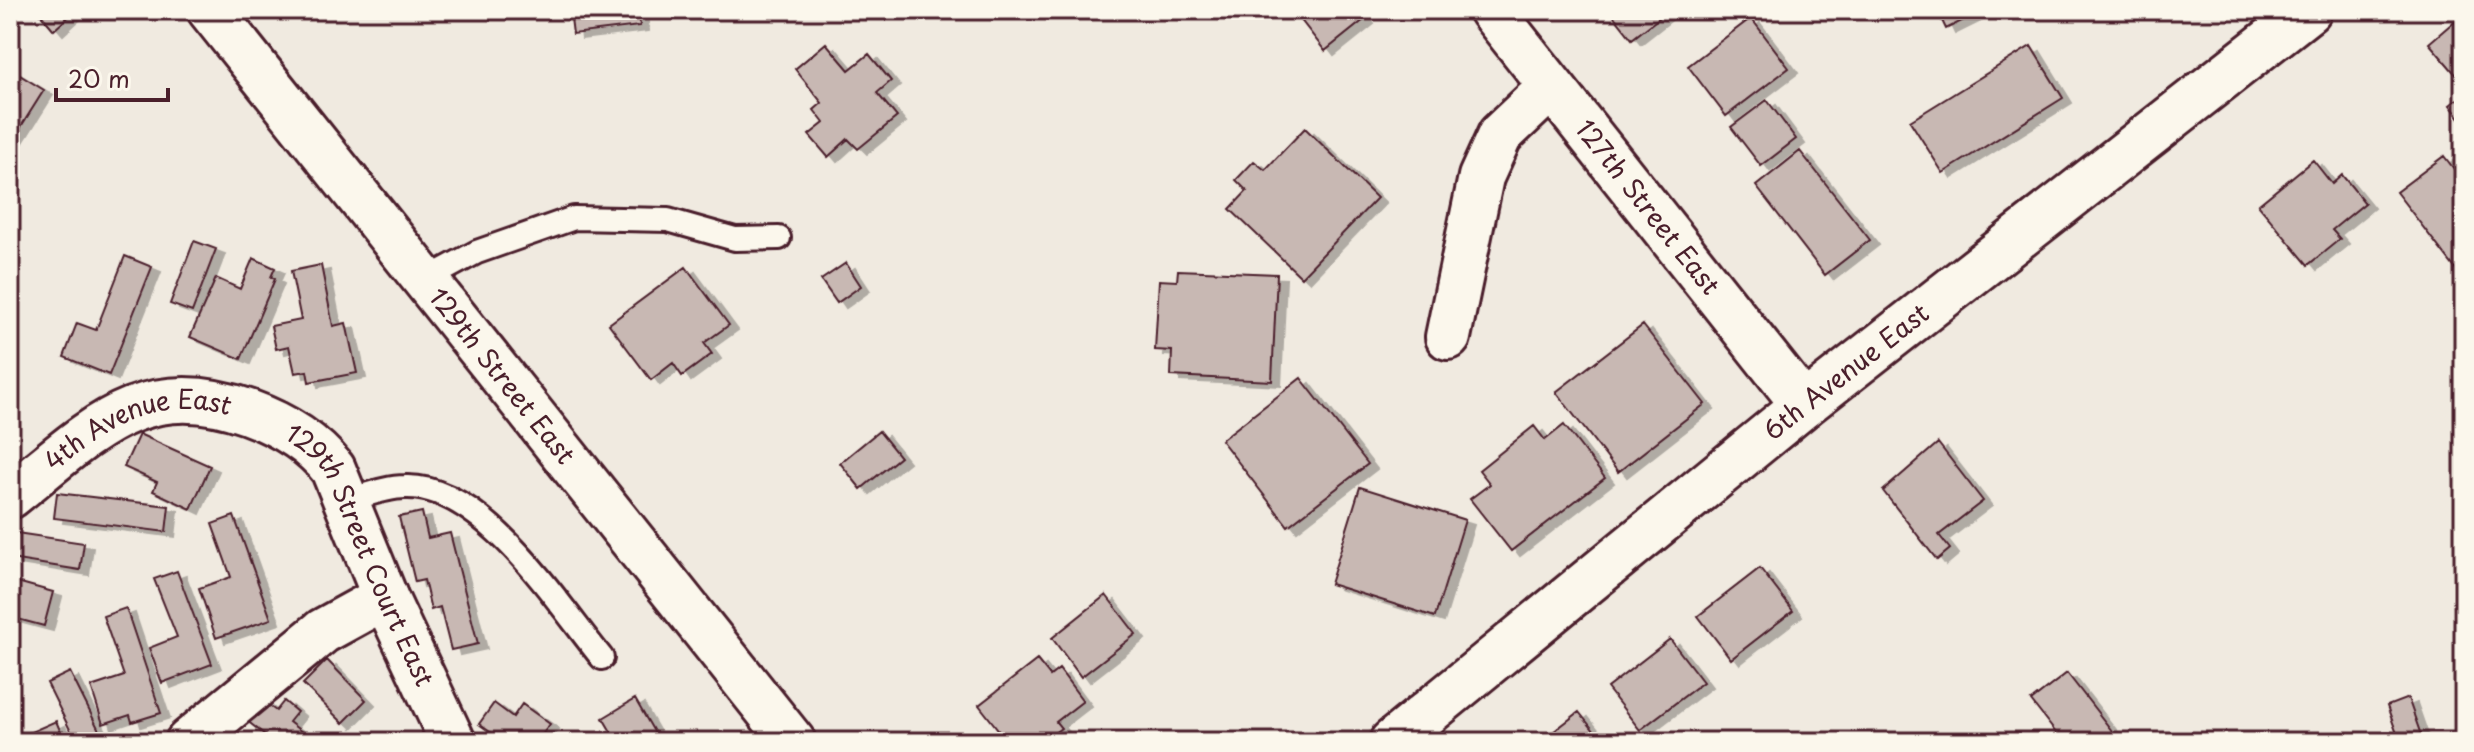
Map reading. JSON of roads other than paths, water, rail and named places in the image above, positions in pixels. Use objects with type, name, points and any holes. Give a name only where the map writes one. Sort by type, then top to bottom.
[{"type":"street","name":"129th Street East","points":[[210,10],[793,742]]},
{"type":"street","name":"127th Street East","points":[[1491,10],[1804,405]]},
{"type":"street","name":"6th Avenue East","points":[[1392,742],[1804,405],[2309,10]]},
{"type":"street","points":[[1448,337],[1481,177],[1500,135],[1551,87]]},
{"type":"street","name":"4th Avenue East","points":[[10,496],[97,427],[128,409],[159,400],[194,398],[231,406],[276,422]]},
{"type":"street","name":"129th Street Court East","points":[[276,422],[319,451],[333,469],[385,597],[453,742]]},
{"type":"street","points":[[188,742],[323,631],[385,597]]},
{"type":"lane","points":[[425,280],[477,252],[574,218],[668,220],[735,239],[779,238]]},
{"type":"lane","points":[[345,501],[405,487],[446,493],[494,526],[602,658]]}]
